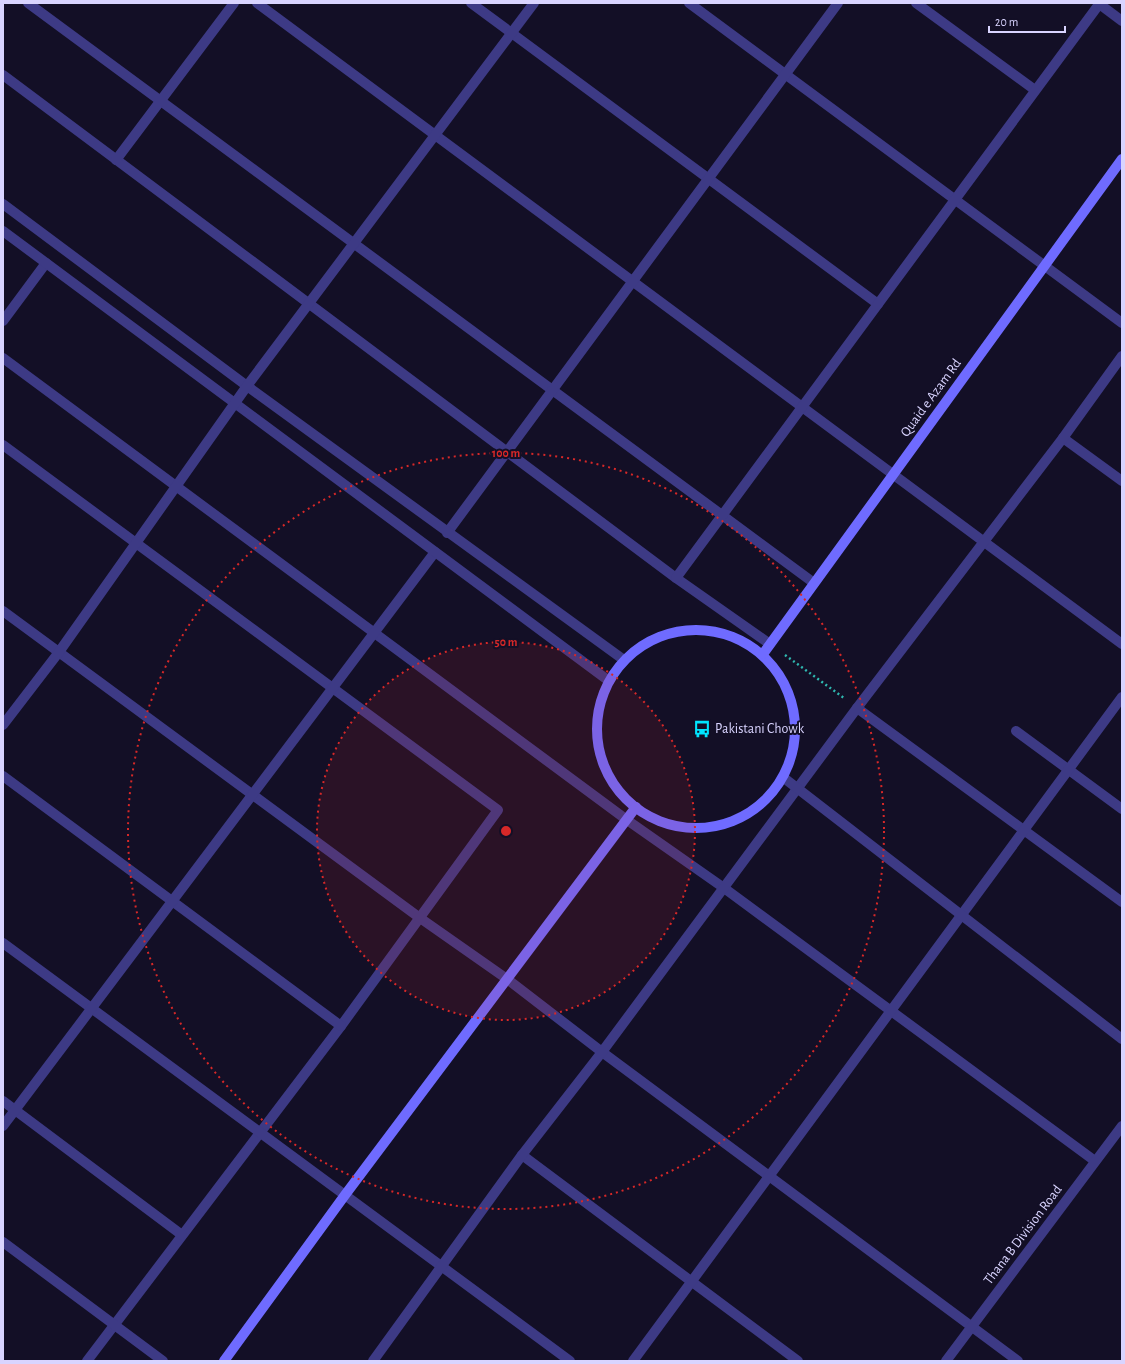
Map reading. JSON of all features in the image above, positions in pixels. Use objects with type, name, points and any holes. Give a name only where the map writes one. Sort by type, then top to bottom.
[{"type":"main road","name":"Quaid e Azam Rd","points":[[763,654],[1122,159]]},
{"type":"main road","points":[[703,629],[735,636],[763,654],[784,680],[795,712],[795,746],[784,778],[763,804],[735,821],[702,829],[669,825],[636,807],[616,788],[601,759],[596,727],[601,695],[617,666],[624,660],[641,645],[671,632],[703,629]]},
{"type":"main road","points":[[224,1361],[345,1195],[636,807]]},
{"type":"street","points":[[28,3],[814,583]]},
{"type":"street","points":[[116,160],[234,3]]},
{"type":"street","points":[[256,3],[1122,644]]},
{"type":"street","points":[[471,3],[878,304]]},
{"type":"street","points":[[3,725],[59,652],[247,386],[308,303],[354,244],[534,3]]},
{"type":"street","points":[[689,3],[1122,323]]},
{"type":"street","points":[[447,532],[838,3]]},
{"type":"street","points":[[916,3],[1036,90]]},
{"type":"street","points":[[676,578],[1099,3],[1122,21]]},
{"type":"street","points":[[3,75],[676,578],[770,644]]},
{"type":"street","points":[[3,204],[247,386],[624,660]]},
{"type":"street","points":[[3,231],[610,681]]},
{"type":"street","points":[[3,322],[46,263]]},
{"type":"street","points":[[373,1361],[522,1155],[602,1052],[857,708],[1063,438],[1122,356]]},
{"type":"street","points":[[3,358],[627,820],[724,888],[1095,1161]]},
{"type":"street","points":[[1063,438],[1122,481]]},
{"type":"street","points":[[3,445],[498,810],[341,1026],[87,1361]]},
{"type":"street","points":[[3,1126],[435,552]]},
{"type":"street","points":[[3,611],[420,918],[506,979],[1018,1361]]},
{"type":"street","points":[[634,1361],[1122,697]]},
{"type":"street","points":[[857,708],[1122,902]]},
{"type":"street","points":[[1016,731],[1122,809]]},
{"type":"street","points":[[3,776],[341,1026]]},
{"type":"street","points":[[784,778],[1122,1039]]},
{"type":"street","points":[[3,943],[570,1361]]},
{"type":"street","points":[[3,1101],[182,1234]]},
{"type":"street","name":"Thana B Division Road","points":[[946,1361],[1122,1126]]},
{"type":"street","points":[[522,1155],[798,1361]]},
{"type":"street","points":[[3,1242],[163,1361]]},
{"type":"path","points":[[770,644],[857,708]]},
{"type":"place","name":"Pakistani Chowk","points":[[702,729]]}]
